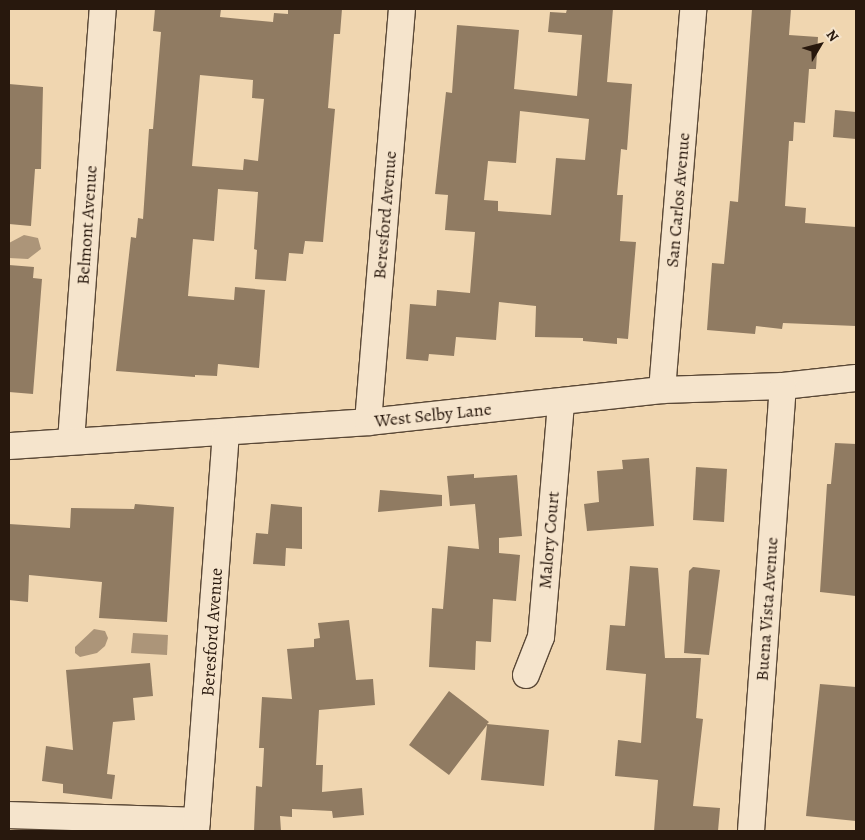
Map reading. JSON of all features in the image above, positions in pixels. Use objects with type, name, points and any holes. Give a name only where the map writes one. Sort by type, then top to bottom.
[{"type":"street","name":"Belmont Avenue","points":[[70,441],[103,9]]},
{"type":"street","name":"Beresford Avenue","points":[[368,422],[402,9]]},
{"type":"street","name":"San Carlos Avenue","points":[[662,390],[693,9]]},
{"type":"street","name":"West Selby Lane","points":[[9,446],[368,422],[662,390],[783,386],[856,378]]},
{"type":"street","name":"Buena Vista Avenue","points":[[751,831],[783,386]]},
{"type":"street","name":"Malory Court","points":[[526,675],[541,637],[562,402]]},
{"type":"street","name":"Beresford Avenue","points":[[197,826],[226,432]]},
{"type":"street","points":[[9,815],[197,826]]},
{"type":"shaded area","points":[[24,235],[38,238],[41,249],[28,259],[9,258],[9,243]]},
{"type":"shaded area","points":[[94,629],[105,631],[108,638],[105,646],[97,653],[80,657],[75,653],[75,647]]},
{"type":"shaded area","points":[[133,633],[168,635],[167,655],[131,653]]},
{"type":"building","points":[[155,9],[221,9],[220,17],[273,22],[274,13],[288,14],[288,9],[342,9],[340,34],[334,34],[328,108],[335,109],[323,242],[305,241],[303,254],[289,253],[286,281],[255,279],[257,250],[254,249],[258,192],[218,189],[214,241],[193,239],[188,296],[234,300],[235,287],[265,290],[259,368],[218,364],[217,376],[195,375],[195,377],[116,371],[131,237],[136,238],[138,218],[143,219],[149,129],[153,129],[161,32],[153,31]],"holes":[[[200,75],[253,80],[252,98],[264,99],[258,161],[244,159],[243,170],[192,166]]]},
{"type":"building","points":[[567,9],[613,9],[607,82],[632,84],[627,150],[621,149],[617,195],[623,195],[620,241],[636,242],[628,339],[617,338],[617,344],[583,341],[583,338],[535,337],[536,306],[499,302],[496,340],[456,337],[454,356],[429,354],[428,361],[406,359],[410,304],[436,306],[437,290],[470,293],[475,232],[445,230],[448,195],[435,194],[446,92],[452,93],[457,25],[519,30],[514,89],[577,96],[582,35],[548,32],[550,12],[566,13]],"holes":[[[520,111],[589,119],[585,160],[556,158],[551,215],[498,211],[498,201],[484,200],[488,161],[516,163]]]},
{"type":"building","points":[[752,9],[791,9],[789,35],[818,37],[816,69],[809,69],[805,123],[794,122],[793,141],[789,141],[785,206],[806,208],[805,223],[856,227],[856,326],[783,323],[782,329],[756,326],[755,334],[707,330],[712,263],[724,264],[730,201],[738,202]]},
{"type":"building","points":[[9,84],[43,87],[41,169],[35,169],[31,226],[9,224]]},
{"type":"building","points":[[835,110],[856,112],[856,139],[833,137]]},
{"type":"building","points":[[9,265],[34,267],[33,278],[42,279],[33,394],[9,392]]},
{"type":"building","points":[[835,443],[856,444],[856,596],[820,592],[827,484],[831,484]]},
{"type":"building","points":[[649,458],[654,526],[587,531],[584,504],[599,502],[597,471],[623,469],[622,460]]},
{"type":"building","points":[[696,467],[727,469],[724,522],[693,520]]},
{"type":"building","points":[[474,474],[474,478],[517,475],[522,536],[499,538],[499,553],[520,555],[516,601],[493,599],[491,642],[476,641],[475,670],[429,667],[432,608],[443,609],[448,546],[479,549],[475,504],[450,506],[447,476]]},
{"type":"building","points":[[380,490],[442,495],[442,506],[378,512]]},
{"type":"building","points":[[135,504],[174,507],[167,622],[99,618],[102,582],[29,575],[28,602],[9,600],[9,524],[70,528],[71,508],[134,509]]},
{"type":"building","points":[[271,504],[302,507],[302,549],[286,548],[285,566],[253,564],[256,533],[268,534]]},
{"type":"building","points":[[630,566],[658,568],[665,658],[701,658],[696,718],[703,719],[693,806],[720,808],[718,831],[654,831],[658,780],[615,776],[618,740],[641,743],[646,674],[606,670],[610,625],[625,626]]},
{"type":"building","points":[[693,567],[720,570],[709,655],[684,653],[689,571]]},
{"type":"building","points":[[349,620],[356,680],[373,679],[375,705],[319,710],[316,765],[323,765],[322,792],[362,788],[364,815],[333,818],[332,811],[292,809],[292,817],[280,816],[281,831],[254,831],[256,786],[262,787],[264,748],[259,748],[262,697],[292,699],[287,649],[314,647],[314,639],[320,638],[318,623]]},
{"type":"building","points":[[150,663],[153,696],[133,698],[135,720],[113,722],[107,774],[115,775],[112,799],[63,793],[63,784],[42,781],[46,746],[73,750],[66,670]]},
{"type":"building","points":[[820,684],[856,687],[856,821],[806,816]]},
{"type":"building","points":[[449,691],[489,722],[487,724],[549,730],[544,786],[481,780],[487,725],[449,775],[409,745]]}]
